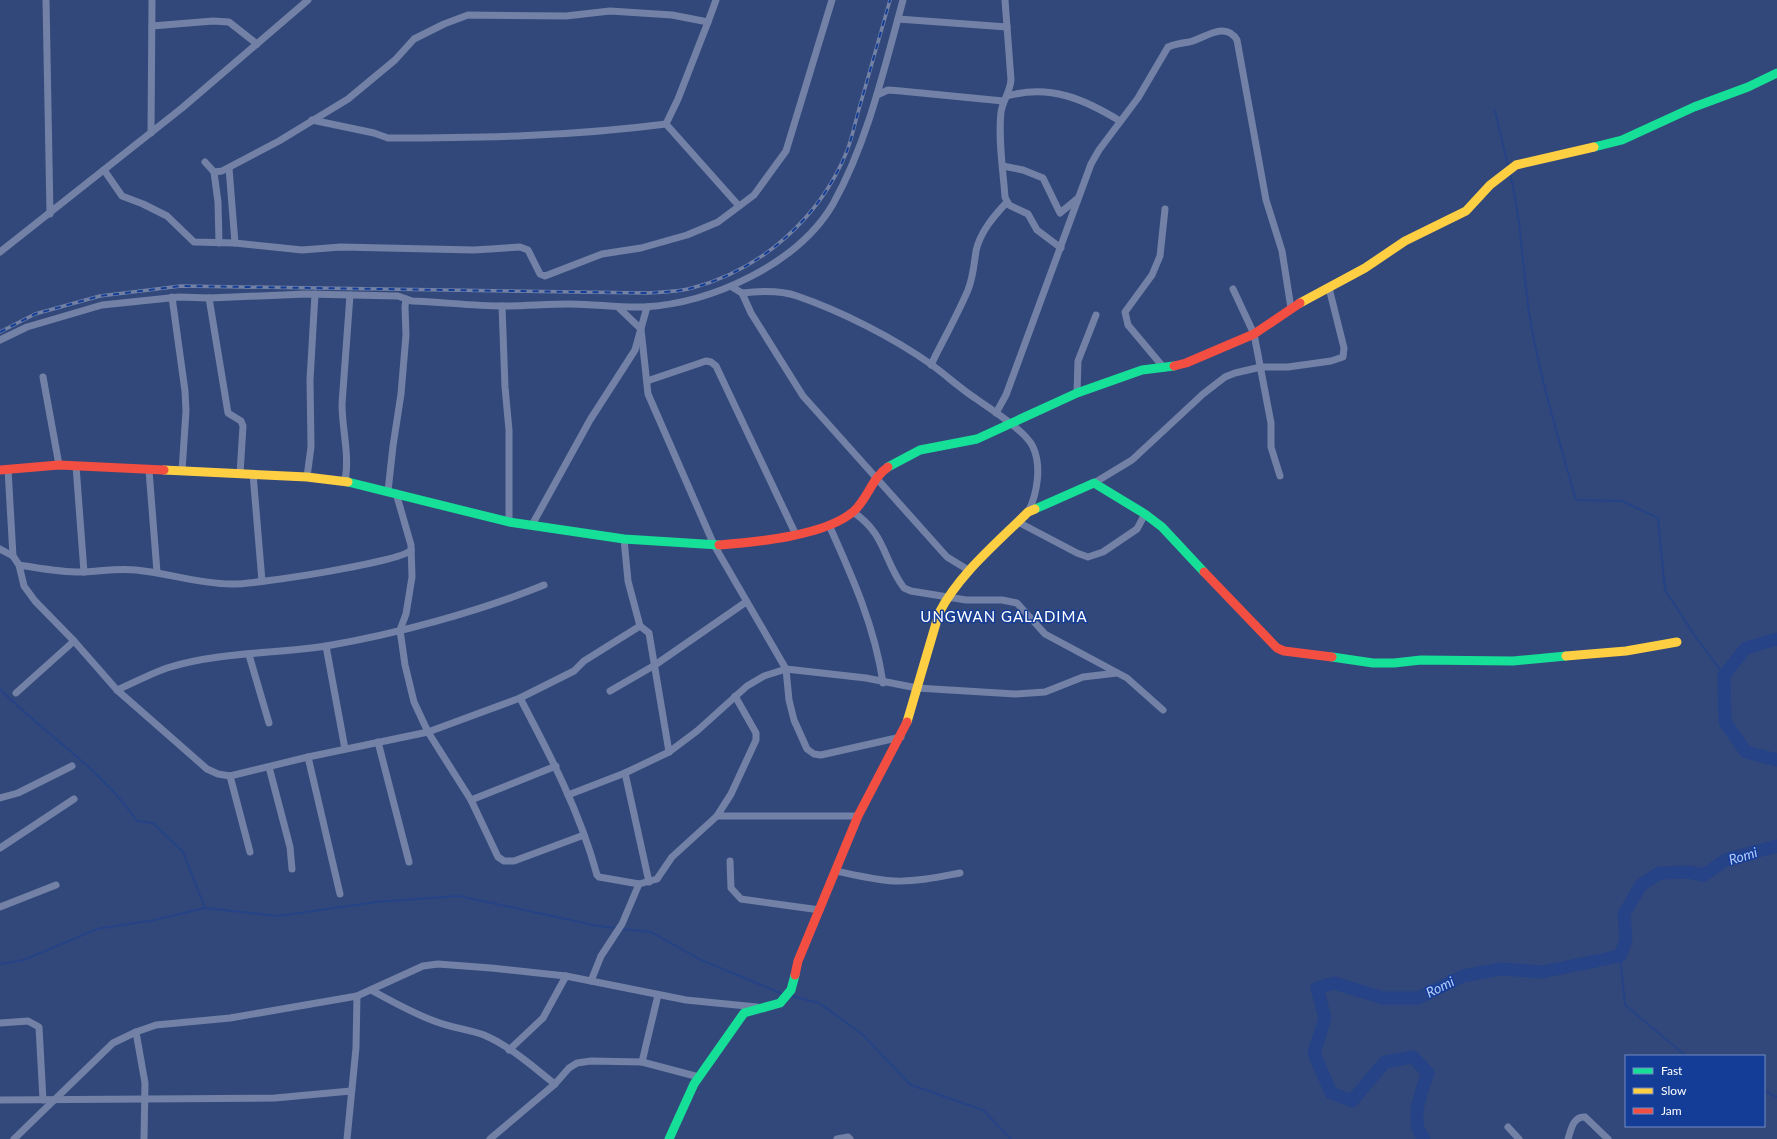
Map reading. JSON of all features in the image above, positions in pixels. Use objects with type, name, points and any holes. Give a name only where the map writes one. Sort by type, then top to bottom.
[{"type":"street","points":[[46,0],[50,214]]},
{"type":"street","points":[[151,133],[152,0]]},
{"type":"street","points":[[0,252],[151,133],[308,0]]},
{"type":"street","points":[[666,124],[678,99],[716,0]]},
{"type":"street","points":[[104,170],[122,196],[143,204],[167,216],[194,242],[235,243],[302,250],[348,247],[474,250],[520,247],[528,250],[540,274],[546,276],[556,270],[602,254],[641,248],[687,235],[718,222],[754,194],[786,151],[832,0]]},
{"type":"street","points":[[0,340],[27,326],[102,305],[172,297],[209,298],[350,294],[398,296],[406,299],[502,306],[572,304],[619,308],[647,307],[700,298],[732,286],[766,268],[806,238],[832,205],[856,154],[876,95],[903,0]]},
{"type":"street","points":[[931,365],[968,289],[973,271],[976,250],[982,234],[993,217],[1007,202],[1000,134],[1011,80],[1005,0]]},
{"type":"street","points":[[214,172],[229,168],[279,141],[348,99],[395,60],[414,39],[444,24],[468,15],[566,16],[610,11],[672,14],[708,22]]},
{"type":"street","points":[[898,19],[1007,27]]},
{"type":"street","points":[[152,26],[213,21],[229,22],[257,44]]},
{"type":"street","points":[[996,413],[1006,395],[1091,164],[1120,121],[1138,98],[1168,47],[1190,42],[1217,31],[1222,31],[1236,38],[1266,200],[1282,251],[1291,308]]},
{"type":"street","points":[[640,626],[584,662],[574,671],[520,698],[428,732],[308,757],[230,776],[218,774],[207,769],[117,690],[74,641],[35,601],[24,586],[18,565],[13,556],[4,470],[58,465],[307,477],[345,481],[509,522],[624,539],[714,545],[759,542],[796,535],[829,526],[853,512],[861,504],[876,479],[896,462],[920,450],[977,438],[1077,393],[1142,370],[1164,368],[1186,363],[1254,334],[1291,308],[1365,268],[1410,238],[1466,211],[1490,185],[1513,167],[1622,140],[1694,107],[1748,87],[1777,73]]},
{"type":"street","points":[[876,95],[888,90],[1006,99],[1021,92],[1047,92],[1072,97],[1094,104],[1120,121]]},
{"type":"street","points":[[312,120],[374,133],[388,138],[607,132],[666,124]]},
{"type":"street","points":[[666,124],[739,206]]},
{"type":"street","points":[[205,162],[214,172],[218,202],[219,243]]},
{"type":"street","points":[[1003,166],[1023,170],[1043,178],[1060,213],[1078,199]]},
{"type":"street","points":[[229,168],[235,243]]},
{"type":"street","points":[[1007,202],[1028,214],[1037,230],[1061,248]]},
{"type":"street","points":[[1164,368],[1128,325],[1125,312],[1155,269],[1160,256],[1165,209]]},
{"type":"street","points":[[732,286],[742,293],[751,313],[803,396],[947,557],[970,571]]},
{"type":"street","points":[[1028,512],[1068,493],[1094,483],[1132,460],[1203,394],[1225,377],[1261,367],[1288,367],[1331,361],[1343,357],[1344,348],[1329,288]]},
{"type":"street","points":[[1234,289],[1254,334],[1272,423],[1271,447],[1280,476]]},
{"type":"street","points":[[669,1139],[699,1077],[744,1013],[759,1008],[774,1006],[780,1003],[791,990],[798,961],[858,816],[901,737],[939,613],[947,597],[970,571],[1028,512],[1033,503],[1035,489],[1037,462],[1033,446],[1011,423],[931,365],[870,329],[795,295],[769,291],[742,293]]},
{"type":"street","points":[[307,477],[311,447],[310,380],[315,294]]},
{"type":"street","points":[[345,481],[348,469],[342,419],[342,404],[350,294]]},
{"type":"street","points":[[172,297],[185,391],[186,411],[182,471]]},
{"type":"street","points":[[209,298],[228,413],[241,421],[244,426],[240,474]]},
{"type":"street","points":[[406,299],[404,307],[406,335],[402,394],[393,446],[392,492],[411,550],[412,577],[406,614],[400,630],[405,665],[414,702],[428,732],[471,800],[498,856],[504,861],[514,861],[584,835]]},
{"type":"street","points":[[502,306],[505,387],[509,430],[509,522]]},
{"type":"street","points":[[532,525],[590,420],[635,350],[647,307]]},
{"type":"street","points":[[619,308],[641,329],[648,394],[714,545],[786,669],[789,700],[794,720],[807,749],[814,754],[821,755],[901,737]]},
{"type":"street","points":[[1077,393],[1078,361],[1096,315]]},
{"type":"street","points":[[647,381],[706,361],[711,362],[716,366],[796,535]]},
{"type":"street","points":[[43,377],[58,465]]},
{"type":"street","points":[[76,466],[84,572]]},
{"type":"street","points":[[149,470],[157,572]]},
{"type":"street","points":[[253,474],[262,581]]},
{"type":"street","points":[[1094,483],[1145,514],[1162,527],[1271,643],[1284,651],[1373,663],[1394,663],[1421,660],[1513,661],[1626,651],[1677,642]]},
{"type":"street","points":[[853,512],[866,521],[875,532],[904,588],[966,600],[1002,600],[1017,603],[1045,634],[1117,673],[1138,687],[1163,710]]},
{"type":"street","points":[[1018,522],[1077,553],[1088,557],[1103,552],[1137,529],[1145,514]]},
{"type":"street","points":[[829,526],[854,581],[879,656],[883,682]]},
{"type":"street","points":[[624,539],[628,581],[640,626],[649,633],[668,752]]},
{"type":"street","points":[[0,549],[13,556]]},
{"type":"street","points":[[18,565],[84,572],[121,568],[157,572],[210,584],[234,584],[262,581],[391,559],[409,553],[411,550]]},
{"type":"street","points":[[117,690],[167,668],[209,659],[326,646],[400,630],[508,600],[544,585]]},
{"type":"street","points":[[610,691],[655,665],[746,602]]},
{"type":"street","points":[[16,693],[74,641]]},
{"type":"street","points":[[326,646],[345,749]]},
{"type":"street","points":[[249,655],[269,722]]},
{"type":"street","points":[[568,795],[625,773],[668,752],[697,731],[747,686],[764,676],[786,669],[866,678],[917,688],[1008,694],[1045,692],[1083,678],[1117,673]]},
{"type":"street","points":[[520,698],[556,766],[584,835],[597,875],[599,877],[639,884],[657,879],[672,857],[717,816],[731,794],[756,740],[756,733],[736,696]]},
{"type":"street","points":[[378,742],[409,862]]},
{"type":"street","points":[[308,757],[340,894]]},
{"type":"street","points":[[0,798],[18,793],[72,766]]},
{"type":"street","points":[[471,800],[556,766]]},
{"type":"street","points":[[270,767],[290,847],[292,869]]},
{"type":"street","points":[[625,773],[650,882]]},
{"type":"street","points":[[230,776],[250,852]]},
{"type":"street","points":[[0,848],[74,800]]},
{"type":"street","points":[[717,816],[858,816]]},
{"type":"street","points":[[730,861],[731,888],[741,899],[820,910]]},
{"type":"street","points":[[836,871],[869,878],[896,881],[934,878],[960,873]]},
{"type":"street","points":[[591,981],[601,956],[622,924],[639,884]]},
{"type":"street","points":[[0,907],[56,885]]},
{"type":"street","points":[[14,1139],[113,1044],[136,1032],[156,1026],[230,1018],[357,996],[424,966],[438,964],[566,976],[686,1000],[759,1008]]},
{"type":"street","points":[[509,1050],[543,1018],[566,976]]},
{"type":"street","points":[[371,990],[415,1014],[439,1023],[460,1027],[485,1036],[509,1050],[555,1084]]},
{"type":"street","points":[[642,1062],[658,995]]},
{"type":"street","points":[[347,1139],[356,1048],[357,996]]},
{"type":"street","points":[[0,1023],[28,1021],[39,1027],[43,1100]]},
{"type":"street","points":[[136,1032],[145,1082],[144,1139]]},
{"type":"street","points":[[490,1139],[555,1084],[569,1068],[577,1063],[591,1061],[642,1062],[699,1077]]},
{"type":"street","points":[[0,1100],[275,1098],[351,1092]]},
{"type":"street","points":[[1568,1139],[1576,1119],[1580,1116],[1585,1117],[1608,1139]]},
{"type":"street","points":[[1508,1127],[1518,1139]]},
{"type":"street","points":[[836,1139],[848,1137],[850,1139]]},
{"type":"waterway","points":[[1495,111],[1508,166]]},
{"type":"waterway","points":[[1510,174],[1518,213],[1526,291],[1536,352],[1576,500],[1622,501],[1658,518],[1665,590],[1695,636],[1724,675]]},
{"type":"waterway","name":"Romi","points":[[1777,639],[1746,648],[1724,675],[1725,722],[1746,752],[1777,760]]},
{"type":"waterway","points":[[0,689],[107,784],[137,821],[153,823],[183,852],[205,908]]},
{"type":"waterway","name":"Romi","points":[[1424,1139],[1417,1124],[1417,1116],[1422,1089],[1428,1073],[1413,1057],[1385,1062],[1352,1101],[1331,1093],[1314,1053],[1325,1018],[1317,988],[1334,983],[1383,998],[1418,998],[1463,976],[1501,969],[1542,972],[1620,956],[1626,940],[1624,914],[1641,885],[1659,873],[1688,872],[1704,875],[1727,859],[1777,846]]},
{"type":"waterway","points":[[0,964],[24,960],[97,929],[154,920],[205,908],[278,916],[376,902],[459,896],[598,926],[617,928]]},
{"type":"waterway","points":[[622,929],[651,932],[701,960],[783,994]]},
{"type":"waterway","points":[[1620,956],[1625,1005],[1685,1055]]},
{"type":"waterway","points":[[791,996],[819,1003],[862,1034],[911,1085],[983,1110],[1011,1139]]},
{"type":"waterway","points":[[1765,1091],[1777,1097]]},
{"type":"railway","points":[[0,332],[35,314],[100,296],[181,286],[647,293],[670,292],[687,289],[717,280],[742,268],[785,238],[804,219],[821,198],[847,151],[890,0]]},
{"type":"traffic: fast","points":[[1594,147],[1622,140],[1694,107],[1748,87],[1777,73]]},
{"type":"traffic: fast","points":[[888,467],[920,450],[977,439],[1077,393],[1142,370],[1174,366]]},
{"type":"traffic: fast","points":[[348,482],[509,522],[624,539],[719,545]]},
{"type":"traffic: fast","points":[[1035,509],[1094,483],[1145,514],[1162,527],[1204,572]]},
{"type":"traffic: fast","points":[[1332,657],[1373,663],[1394,663],[1421,660],[1513,661],[1566,656]]},
{"type":"traffic: fast","points":[[669,1139],[694,1084],[744,1013],[780,1003],[791,990],[795,975]]},
{"type":"traffic: slow","points":[[1300,303],[1365,268],[1405,241],[1466,211],[1490,185],[1516,165],[1594,147]]},
{"type":"traffic: slow","points":[[164,470],[307,477],[348,482]]},
{"type":"traffic: slow","points":[[907,722],[939,613],[947,599],[979,560],[1028,512],[1035,509]]},
{"type":"traffic: slow","points":[[1566,656],[1626,651],[1677,642]]},
{"type":"traffic: jam","points":[[1174,366],[1186,363],[1254,334],[1300,303]]},
{"type":"traffic: jam","points":[[0,470],[59,465],[164,470]]},
{"type":"traffic: jam","points":[[719,545],[771,540],[809,532],[842,520],[859,506],[874,482],[888,467]]},
{"type":"traffic: jam","points":[[1204,572],[1277,648],[1284,651],[1332,657]]},
{"type":"traffic: jam","points":[[795,975],[798,961],[858,816],[907,722]]},
{"type":"district","name":"UNGWAN GALADIMA","points":[[1004,617]]}]
